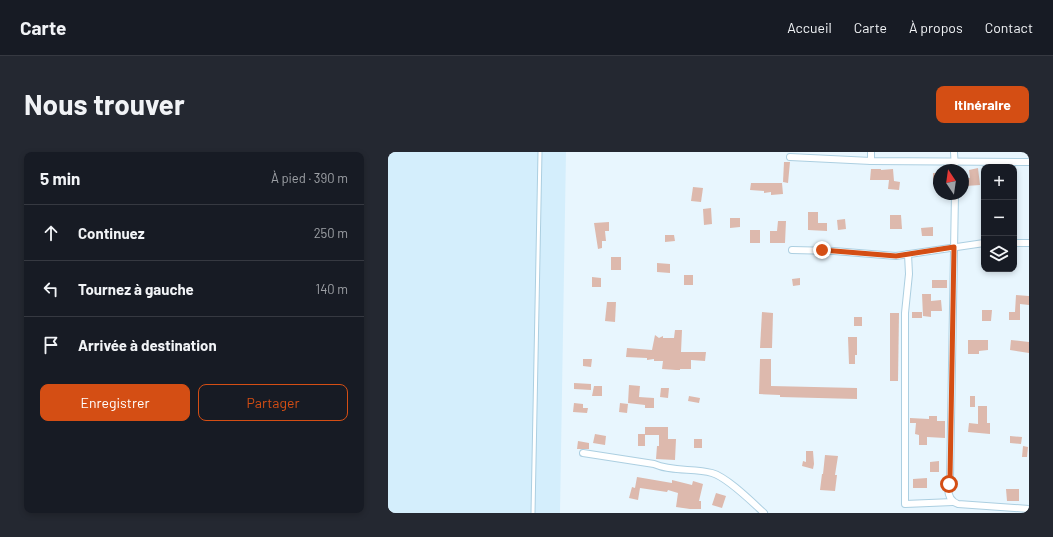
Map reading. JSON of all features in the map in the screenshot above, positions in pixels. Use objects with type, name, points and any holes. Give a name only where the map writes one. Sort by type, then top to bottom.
[{"type":"street","points":[[871,152],[871,161]]},
{"type":"street","points":[[954,152],[955,161]]},
{"type":"street","points":[[790,157],[871,161],[955,161],[992,164]]},
{"type":"street","points":[[1013,164],[1029,162]]},
{"type":"street","points":[[953,502],[949,498],[948,491],[950,479],[955,200]]},
{"type":"street","points":[[792,250],[834,251],[896,256],[981,243]]},
{"type":"street","points":[[1017,243],[1029,243]]},
{"type":"street","points":[[908,254],[909,274],[905,320],[905,504],[953,502],[1029,509]]},
{"type":"street","points":[[583,453],[654,464],[665,468],[712,473],[724,480],[764,513]]},
{"type":"lane","points":[[533,513],[540,152]]},
{"type":"shaded area","points":[[388,152],[566,152],[560,513],[388,513]]},
{"type":"building","points":[[784,162],[790,162],[788,183],[783,182]]},
{"type":"building","points":[[978,168],[980,185],[969,186],[969,170]]},
{"type":"building","points":[[871,169],[893,169],[894,181],[900,182],[899,190],[888,189],[889,180],[870,180]]},
{"type":"building","points":[[751,183],[782,183],[783,194],[771,195],[771,192],[764,193],[764,191],[750,190]]},
{"type":"building","points":[[693,187],[703,188],[701,202],[691,201]]},
{"type":"building","points":[[711,208],[712,224],[704,225],[703,209]]},
{"type":"building","points":[[808,212],[818,212],[818,223],[827,223],[827,231],[808,230]]},
{"type":"building","points":[[890,215],[901,215],[902,229],[890,229]]},
{"type":"building","points":[[730,218],[740,218],[740,227],[730,228]]},
{"type":"building","points":[[845,219],[846,229],[838,230],[837,220]]},
{"type":"building","points":[[778,221],[786,221],[785,243],[770,243],[770,231],[777,231]]},
{"type":"building","points":[[609,222],[609,231],[605,231],[606,241],[602,241],[602,248],[598,249],[594,223]]},
{"type":"building","points":[[933,227],[933,236],[922,236],[921,228]]},
{"type":"building","points":[[750,230],[760,230],[760,243],[750,243]]},
{"type":"building","points":[[665,235],[674,235],[675,241],[665,242]]},
{"type":"building","points":[[611,257],[621,257],[621,270],[611,270]]},
{"type":"building","points":[[657,263],[670,264],[670,273],[657,272]]},
{"type":"building","points":[[684,275],[693,275],[693,285],[684,285]]},
{"type":"building","points":[[592,277],[601,278],[601,287],[592,287]]},
{"type":"building","points":[[800,278],[800,285],[793,286],[792,279]]},
{"type":"building","points":[[932,280],[947,280],[947,288],[932,288]]},
{"type":"building","points":[[922,294],[931,294],[931,301],[941,300],[942,311],[931,311],[931,317],[923,316]]},
{"type":"building","points":[[1016,295],[1029,296],[1029,305],[1020,304],[1020,320],[1009,320],[1009,312],[1015,312]]},
{"type":"building","points":[[607,302],[616,302],[615,322],[605,321]]},
{"type":"building","points":[[982,310],[992,310],[991,321],[982,321]]},
{"type":"building","points":[[762,312],[773,313],[772,348],[760,348]]},
{"type":"building","points":[[912,312],[922,312],[922,318],[912,318]]},
{"type":"building","points":[[890,313],[899,313],[898,381],[890,381]]},
{"type":"building","points":[[854,317],[862,317],[862,326],[854,326]]},
{"type":"building","points":[[675,330],[682,330],[681,352],[706,352],[705,361],[691,360],[691,369],[676,370],[662,369],[663,361],[654,361],[654,359],[647,360],[647,358],[626,357],[627,348],[652,350],[655,335],[659,338],[663,336],[663,338],[674,338]]},
{"type":"building","points":[[848,337],[857,337],[857,355],[855,355],[855,364],[849,364]]},
{"type":"building","points":[[968,340],[988,340],[988,350],[979,351],[979,354],[968,354]]},
{"type":"building","points":[[1011,340],[1029,342],[1029,353],[1010,350]]},
{"type":"building","points":[[583,359],[592,359],[591,367],[583,366]]},
{"type":"building","points":[[760,359],[771,359],[771,386],[857,388],[857,399],[780,397],[780,395],[759,394]]},
{"type":"building","points":[[574,383],[591,384],[591,390],[574,389]]},
{"type":"building","points":[[629,385],[640,386],[639,397],[654,398],[654,408],[645,408],[645,405],[628,403]]},
{"type":"building","points":[[594,386],[602,386],[602,396],[592,396]]},
{"type":"building","points":[[661,388],[669,388],[668,398],[660,397]]},
{"type":"building","points":[[689,396],[700,398],[699,403],[688,401]]},
{"type":"building","points":[[970,396],[975,396],[975,407],[970,407]]},
{"type":"building","points":[[574,403],[583,404],[583,408],[588,408],[587,413],[573,412]]},
{"type":"building","points":[[620,403],[628,404],[627,413],[619,412]]},
{"type":"building","points":[[978,406],[987,406],[987,423],[990,423],[990,434],[968,432],[969,423],[978,424]]},
{"type":"building","points":[[929,416],[937,416],[937,421],[945,421],[945,438],[927,437],[927,445],[919,445],[919,435],[915,434],[916,423],[910,423],[910,418],[929,419]]},
{"type":"building","points":[[645,427],[668,427],[668,439],[676,439],[675,460],[656,459],[657,446],[659,446],[659,435],[645,435]]},
{"type":"building","points":[[595,434],[606,436],[605,445],[593,443]]},
{"type":"building","points":[[638,434],[645,434],[645,446],[638,446]]},
{"type":"building","points":[[1010,436],[1022,437],[1021,444],[1010,443]]},
{"type":"building","points":[[694,439],[702,439],[702,448],[694,448]]},
{"type":"building","points":[[578,441],[589,443],[589,449],[577,449]]},
{"type":"building","points":[[1023,446],[1028,447],[1027,457],[1022,457]]},
{"type":"building","points":[[806,451],[813,451],[813,469],[802,466],[803,461],[806,462]]},
{"type":"building","points":[[825,455],[838,456],[835,475],[837,475],[835,491],[820,490]]},
{"type":"building","points":[[939,461],[939,472],[930,472],[930,462]]},
{"type":"building","points":[[637,477],[672,483],[672,480],[692,485],[693,481],[703,484],[699,501],[701,501],[701,509],[676,507],[678,493],[668,490],[667,492],[640,488],[638,500],[629,498],[632,487],[635,488]]},
{"type":"building","points":[[927,478],[927,488],[913,488],[913,479]]},
{"type":"building","points":[[1006,489],[1019,489],[1019,501],[1007,501]]},
{"type":"building","points":[[716,493],[726,496],[722,508],[712,505]]},
{"type":"route","points":[[822,250],[896,256],[954,247],[949,484]]}]
